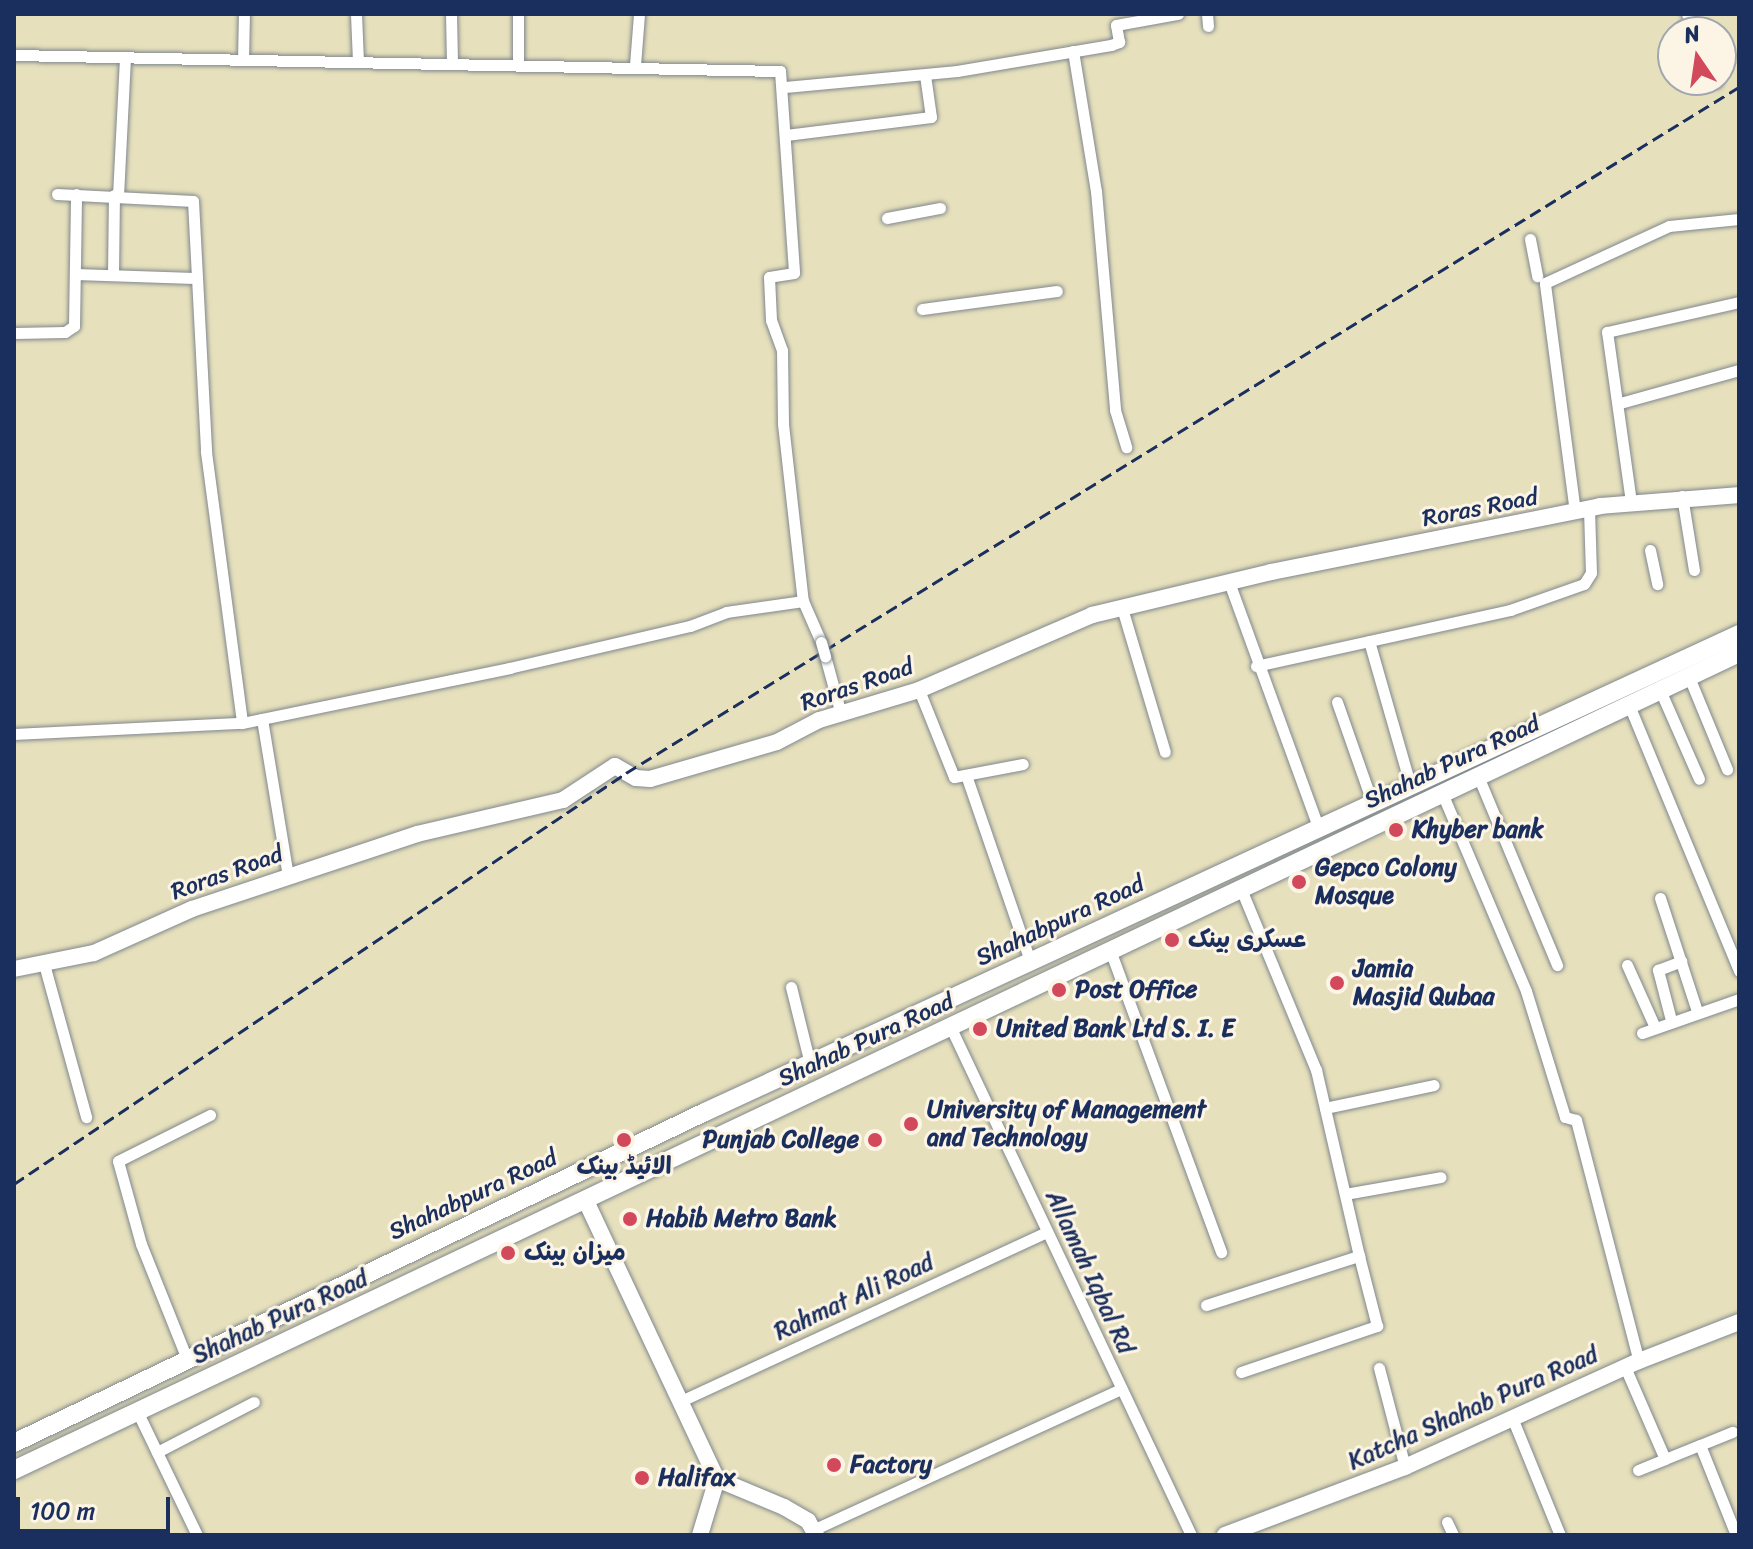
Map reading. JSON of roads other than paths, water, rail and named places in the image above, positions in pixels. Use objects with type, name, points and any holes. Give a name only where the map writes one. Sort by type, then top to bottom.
[{"type":"main road","name":"Roras Road","points":[[14,969],[94,953],[192,909],[417,834],[563,800],[615,766],[636,778],[655,778],[777,742],[841,714],[919,690],[1047,631],[1122,608],[1229,582],[1631,502],[1682,496],[1739,495]]},
{"type":"main road","points":[[1635,695],[1739,634]]},
{"type":"main road","name":"Shahab Pura Road","points":[[14,1470],[1478,776],[1604,706],[1660,690],[1739,653]]},
{"type":"main road","name":"Shahabpura Road","points":[[14,1443],[367,1271],[1410,784],[1604,706]]},
{"type":"main road","points":[[939,1004],[950,1026]]},
{"type":"main road","points":[[574,1174],[717,1479],[700,1535]]},
{"type":"main road","points":[[367,1271],[377,1297]]},
{"type":"main road","name":"Katcha Shahab Pura Road","points":[[1225,1535],[1405,1467],[1632,1364],[1739,1322]]},
{"type":"main road","points":[[717,1479],[784,1507],[815,1532]]},
{"type":"street","points":[[243,60],[244,14]]},
{"type":"street","points":[[356,14],[358,61]]},
{"type":"street","points":[[451,14],[452,62]]},
{"type":"street","points":[[518,14],[518,62]]},
{"type":"street","points":[[635,65],[639,14]]},
{"type":"street","points":[[785,87],[925,75],[1117,44],[1116,25],[1178,14]]},
{"type":"street","points":[[1073,51],[1096,191],[1115,410],[1126,447]]},
{"type":"street","points":[[14,55],[125,59],[518,62],[776,70],[785,87],[794,273],[769,277],[770,311],[782,350],[783,424],[803,601],[821,642],[841,714]]},
{"type":"street","points":[[113,275],[125,59]]},
{"type":"street","points":[[786,135],[931,117],[925,75]]},
{"type":"street","points":[[57,194],[193,201],[194,278],[206,452],[242,723]]},
{"type":"street","points":[[14,333],[70,330],[75,274],[76,194]]},
{"type":"street","points":[[887,218],[940,208]]},
{"type":"street","points":[[1256,666],[1510,610],[1584,584],[1591,573],[1545,283],[1669,226],[1739,219]]},
{"type":"street","points":[[1530,239],[1537,276]]},
{"type":"street","points":[[75,274],[194,278]]},
{"type":"street","points":[[922,309],[1057,291]]},
{"type":"street","points":[[1631,502],[1620,403],[1607,332],[1739,302]]},
{"type":"street","points":[[1620,403],[1739,370]]},
{"type":"street","points":[[1682,496],[1694,570]]},
{"type":"street","points":[[1650,550],[1657,584]]},
{"type":"street","points":[[1229,582],[1256,666],[1318,827]]},
{"type":"street","points":[[14,734],[242,723],[509,668],[690,626],[726,612],[803,601]]},
{"type":"street","points":[[1122,608],[1165,752]]},
{"type":"street","points":[[1369,641],[1410,784]]},
{"type":"street","points":[[1689,677],[1727,769]]},
{"type":"street","points":[[919,690],[948,772],[966,775],[1023,764]]},
{"type":"street","points":[[1660,690],[1699,779]]},
{"type":"street","points":[[1635,695],[1739,971]]},
{"type":"street","points":[[1337,702],[1372,802]]},
{"type":"street","points":[[262,719],[288,876]]},
{"type":"street","points":[[966,775],[1030,961]]},
{"type":"street","points":[[1478,776],[1557,965]]},
{"type":"street","points":[[1442,793],[1526,991],[1565,1117],[1576,1120],[1632,1364],[1665,1459]]},
{"type":"street","points":[[1241,889],[1316,1070],[1377,1326],[1241,1372]]},
{"type":"street","points":[[1660,898],[1697,1011]]},
{"type":"street","points":[[1110,950],[1221,1252]]},
{"type":"street","points":[[1671,1020],[1658,970],[1681,961]]},
{"type":"street","points":[[44,964],[86,1117]]},
{"type":"street","points":[[1627,965],[1654,1025]]},
{"type":"street","points":[[791,987],[810,1064]]},
{"type":"street","points":[[1642,1033],[1654,1025],[1739,999]]},
{"type":"street","name":"Allamah Iqbal Rd","points":[[950,1026],[1191,1535]]},
{"type":"street","points":[[1325,1108],[1434,1085]]},
{"type":"street","points":[[187,1359],[141,1244],[118,1161],[210,1115]]},
{"type":"street","points":[[1345,1194],[1441,1177]]},
{"type":"street","name":"Rahmat Ali Road","points":[[681,1401],[1046,1232]]},
{"type":"street","points":[[1206,1305],[1359,1256]]},
{"type":"street","points":[[1379,1368],[1405,1467]]},
{"type":"street","points":[[815,1532],[1121,1389]]},
{"type":"street","points":[[157,1452],[254,1402]]},
{"type":"street","points":[[137,1411],[197,1535]]},
{"type":"street","points":[[1513,1420],[1560,1535]]},
{"type":"street","points":[[1638,1470],[1732,1432]]},
{"type":"street","points":[[1700,1445],[1736,1535]]},
{"type":"street","points":[[1447,1522],[1453,1535]]},
{"type":"railway","points":[[14,1184],[626,773],[1739,87]]},
{"type":"place","name":"Khyber bank","points":[[1396,830]]},
{"type":"place","name":"Gepco Colony Mosque","points":[[1299,882]]},
{"type":"place","name":"عسکری بینک","points":[[1172,940]]},
{"type":"place","name":"Jamia Masjid Qubaa","points":[[1337,983]]},
{"type":"place","name":"Post Office","points":[[1059,990]]},
{"type":"place","name":"United Bank Ltd S. I. E","points":[[980,1029]]},
{"type":"place","name":"University of Management and Technology","points":[[911,1124]]},
{"type":"place","name":"الائیڈ بینک","points":[[624,1140]]},
{"type":"place","name":"Punjab College","points":[[875,1140]]},
{"type":"place","name":"Habib Metro Bank","points":[[630,1219]]},
{"type":"place","name":"میزان بینک","points":[[508,1253]]},
{"type":"place","name":"Factory","points":[[834,1465]]},
{"type":"place","name":"Halifax","points":[[642,1478]]}]
